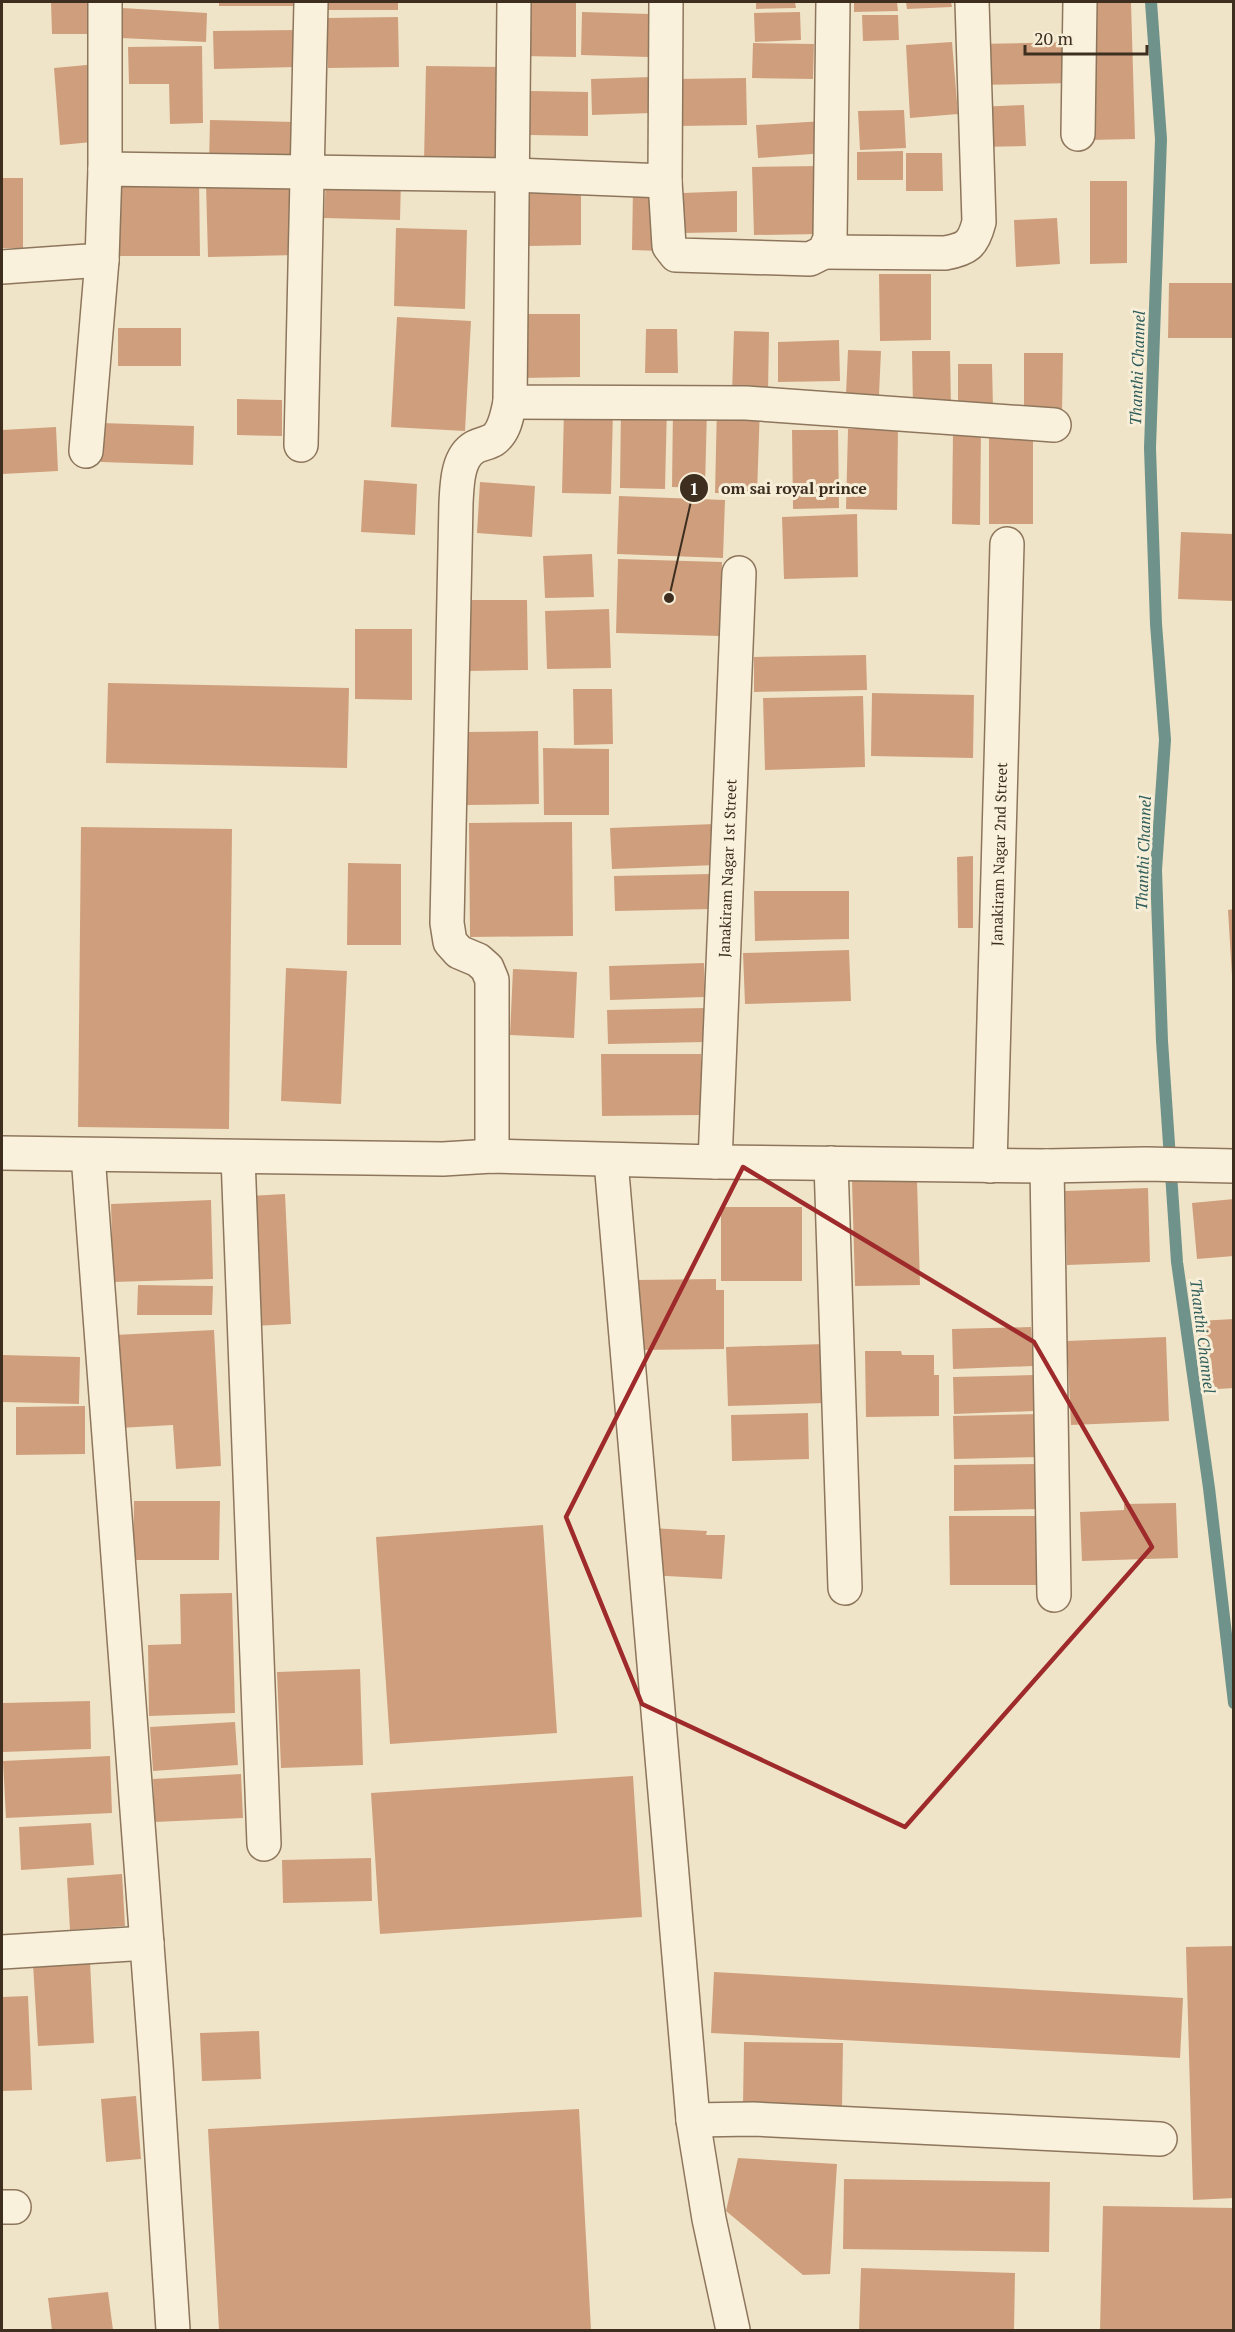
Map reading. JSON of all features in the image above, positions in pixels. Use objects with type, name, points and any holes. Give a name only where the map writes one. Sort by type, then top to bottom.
[{"type":"street","points":[[86,451],[102,260],[105,169],[105,2]]},
{"type":"street","points":[[301,445],[311,2]]},
{"type":"street","points":[[492,1156],[492,980],[487,968],[478,960],[459,952],[450,942],[447,923],[457,482],[462,463],[473,448],[494,440],[504,427],[510,402],[514,2]]},
{"type":"street","points":[[666,2],[665,181],[669,246],[676,255],[810,259],[824,252],[945,253],[958,251],[969,245],[976,234],[979,222],[972,2]]},
{"type":"street","points":[[824,252],[830,239],[833,2]]},
{"type":"street","points":[[1078,134],[1080,2]]},
{"type":"street","points":[[105,169],[514,175],[665,181]]},
{"type":"street","points":[[2,267],[102,260]]},
{"type":"street","points":[[510,402],[746,403],[1053,425]]},
{"type":"street","name":"Janakiram Nagar 2nd Street","points":[[990,1166],[1007,544]]},
{"type":"street","name":"Janakiram Nagar 1st Street","points":[[715,1162],[739,573]]},
{"type":"street","points":[[2,1153],[443,1159],[492,1156],[611,1161],[990,1166],[1146,1164],[1233,1166]]},
{"type":"street","points":[[87,1155],[147,1943],[173,2331]]},
{"type":"street","points":[[238,1157],[264,1844]]},
{"type":"street","points":[[611,1161],[693,2120],[709,2219],[733,2331]]},
{"type":"street","points":[[831,1163],[845,1588]]},
{"type":"street","points":[[1047,1166],[1054,1595]]},
{"type":"street","points":[[2,1952],[147,1943]]},
{"type":"street","points":[[693,2120],[753,2119],[1160,2139]]},
{"type":"highlighted area","points":[[743,1167],[1034,1342],[1152,1547],[905,1827],[642,1704],[566,1517]]},
{"type":"building","points":[[51,2],[93,2],[93,34],[52,34]]},
{"type":"building","points":[[219,2],[293,2],[293,6],[219,6]]},
{"type":"building","points":[[326,2],[398,2],[398,10],[326,10]]},
{"type":"building","points":[[522,2],[576,2],[576,57],[521,56]]},
{"type":"building","points":[[756,2],[795,2],[796,8],[756,9]]},
{"type":"building","points":[[854,2],[897,2],[898,11],[854,12]]},
{"type":"building","points":[[906,2],[951,2],[952,7],[907,9]]},
{"type":"building","points":[[1086,2],[1131,2],[1135,139],[1090,140]]},
{"type":"building","points":[[122,8],[207,13],[206,42],[121,38]]},
{"type":"building","points":[[582,12],[650,14],[648,57],[581,55]]},
{"type":"building","points":[[800,12],[801,40],[755,42],[754,13]]},
{"type":"building","points":[[862,15],[898,15],[899,40],[863,41]]},
{"type":"building","points":[[398,17],[399,67],[328,68],[327,18]]},
{"type":"building","points":[[298,30],[298,67],[214,69],[213,31]]},
{"type":"building","points":[[952,42],[958,114],[910,118],[906,45]]},
{"type":"building","points":[[1072,42],[1073,83],[977,85],[976,44]]},
{"type":"building","points":[[753,43],[814,44],[813,79],[752,78]]},
{"type":"building","points":[[202,46],[203,123],[170,124],[169,84],[129,84],[128,47]]},
{"type":"building","points":[[97,64],[103,141],[60,145],[54,68]]},
{"type":"building","points":[[426,66],[501,67],[499,164],[424,162]]},
{"type":"building","points":[[651,77],[652,113],[592,115],[591,79]]},
{"type":"building","points":[[746,78],[747,125],[677,126],[676,79]]},
{"type":"building","points":[[530,91],[588,92],[588,136],[529,135]]},
{"type":"building","points":[[1024,105],[1026,146],[978,147],[977,107]]},
{"type":"building","points":[[904,110],[906,148],[860,150],[858,111]]},
{"type":"building","points":[[210,120],[296,122],[295,167],[209,165]]},
{"type":"building","points":[[824,121],[825,153],[758,158],[756,125]]},
{"type":"building","points":[[903,151],[903,180],[857,180],[857,152]]},
{"type":"building","points":[[906,153],[942,153],[943,191],[906,191]]},
{"type":"building","points":[[819,166],[821,234],[754,235],[752,167]]},
{"type":"building","points":[[111,176],[199,176],[200,256],[112,256]]},
{"type":"building","points":[[326,177],[401,179],[400,220],[324,218]]},
{"type":"building","points":[[2,178],[23,178],[23,248],[2,248]]},
{"type":"building","points":[[294,181],[296,255],[208,257],[206,184]]},
{"type":"building","points":[[1090,181],[1127,181],[1127,263],[1090,264]]},
{"type":"building","points":[[633,187],[660,187],[659,251],[632,250]]},
{"type":"building","points":[[529,190],[581,190],[581,245],[529,246]]},
{"type":"building","points":[[737,191],[737,232],[682,233],[682,193]]},
{"type":"building","points":[[1057,218],[1060,264],[1016,267],[1014,220]]},
{"type":"building","points":[[396,228],[467,230],[465,309],[394,306]]},
{"type":"building","points":[[879,274],[931,274],[931,340],[880,341]]},
{"type":"building","points":[[1169,283],[1234,283],[1234,338],[1168,338]]},
{"type":"building","points":[[523,314],[580,314],[580,377],[522,378]]},
{"type":"building","points":[[397,317],[471,321],[465,431],[391,427]]},
{"type":"building","points":[[118,328],[181,328],[181,366],[118,366]]},
{"type":"building","points":[[646,329],[677,329],[678,373],[645,373]]},
{"type":"building","points":[[734,331],[769,332],[768,394],[732,393]]},
{"type":"building","points":[[839,340],[840,381],[778,382],[778,342]]},
{"type":"building","points":[[848,350],[881,351],[879,395],[846,394]]},
{"type":"building","points":[[912,351],[950,351],[951,409],[913,410]]},
{"type":"building","points":[[1024,353],[1063,353],[1062,413],[1024,413]]},
{"type":"building","points":[[958,364],[992,364],[993,408],[958,409]]},
{"type":"building","points":[[237,399],[282,400],[282,436],[237,435]]},
{"type":"building","points":[[621,404],[667,405],[665,489],[620,488]]},
{"type":"building","points":[[717,405],[760,406],[757,494],[715,493]]},
{"type":"building","points":[[673,408],[707,409],[705,488],[672,487]]},
{"type":"building","points":[[564,410],[613,411],[611,494],[562,493]]},
{"type":"building","points":[[102,423],[194,426],[193,465],[101,462]]},
{"type":"building","points":[[56,427],[58,471],[3,474],[2,430]]},
{"type":"building","points":[[848,429],[898,429],[897,510],[846,509]]},
{"type":"building","points":[[953,429],[981,429],[980,525],[952,524]]},
{"type":"building","points":[[792,430],[838,430],[839,508],[793,509]]},
{"type":"building","points":[[989,432],[1033,432],[1033,524],[989,524]]},
{"type":"building","points":[[364,480],[417,484],[415,535],[361,532]]},
{"type":"building","points":[[480,482],[535,486],[532,537],[477,533]]},
{"type":"building","points":[[619,496],[725,500],[723,558],[617,554]]},
{"type":"building","points":[[857,514],[858,577],[784,579],[782,517]]},
{"type":"building","points":[[1181,532],[1234,534],[1234,601],[1178,599]]},
{"type":"building","points":[[592,554],[594,597],[545,598],[543,556]]},
{"type":"building","points":[[618,559],[722,562],[720,636],[616,633]]},
{"type":"building","points":[[469,600],[527,600],[528,670],[469,671]]},
{"type":"building","points":[[609,609],[611,668],[547,669],[545,611]]},
{"type":"building","points":[[355,629],[412,629],[412,700],[355,699]]},
{"type":"building","points":[[866,655],[867,690],[754,692],[754,657]]},
{"type":"building","points":[[108,683],[349,688],[347,768],[106,763]]},
{"type":"building","points":[[573,689],[612,689],[613,744],[574,745]]},
{"type":"building","points":[[872,693],[974,695],[973,758],[871,756]]},
{"type":"building","points":[[863,696],[865,767],[765,770],[763,698]]},
{"type":"building","points":[[538,731],[539,804],[466,805],[466,732]]},
{"type":"building","points":[[543,748],[609,749],[609,815],[544,815]]},
{"type":"building","points":[[572,822],[573,936],[470,937],[469,823]]},
{"type":"building","points":[[715,824],[717,865],[612,869],[610,828]]},
{"type":"building","points":[[81,827],[232,829],[229,1129],[78,1127]]},
{"type":"building","points":[[973,856],[973,928],[958,928],[957,857]]},
{"type":"building","points":[[348,863],[401,864],[401,945],[347,945]]},
{"type":"building","points":[[711,874],[712,909],[615,911],[614,876]]},
{"type":"building","points":[[754,891],[849,891],[849,939],[755,941]]},
{"type":"building","points":[[1234,909],[1234,976],[1232,976],[1228,910]]},
{"type":"building","points":[[849,950],[851,1001],[745,1004],[743,953]]},
{"type":"building","points":[[704,963],[705,997],[610,1000],[609,966]]},
{"type":"building","points":[[286,968],[347,971],[341,1104],[281,1101]]},
{"type":"building","points":[[513,969],[577,972],[574,1038],[510,1035]]},
{"type":"building","points":[[705,1008],[706,1042],[608,1044],[607,1010]]},
{"type":"building","points":[[601,1054],[701,1054],[702,1115],[602,1116]]},
{"type":"building","points":[[917,1179],[920,1285],[855,1286],[852,1181]]},
{"type":"building","points":[[1148,1188],[1150,1262],[1067,1265],[1065,1191]]},
{"type":"building","points":[[285,1194],[291,1324],[254,1326],[248,1196]]},
{"type":"building","points":[[1234,1199],[1234,1256],[1197,1259],[1192,1203]]},
{"type":"building","points":[[211,1200],[213,1279],[113,1282],[111,1204]]},
{"type":"building","points":[[721,1207],[802,1207],[802,1281],[721,1281]]},
{"type":"building","points":[[716,1279],[716,1290],[724,1290],[724,1349],[638,1350],[637,1280]]},
{"type":"building","points":[[138,1285],[213,1286],[212,1315],[137,1315]]},
{"type":"building","points":[[1234,1319],[1234,1388],[1201,1390],[1198,1321]]},
{"type":"building","points":[[1031,1327],[1033,1366],[953,1369],[952,1329]]},
{"type":"building","points":[[214,1330],[221,1466],[176,1469],[173,1425],[119,1428],[114,1335]]},
{"type":"building","points":[[1166,1337],[1169,1421],[1071,1425],[1067,1341]]},
{"type":"building","points":[[824,1344],[826,1403],[728,1406],[726,1347]]},
{"type":"building","points":[[865,1351],[901,1351],[902,1355],[934,1355],[934,1375],[939,1375],[939,1416],[866,1417]]},
{"type":"building","points":[[2,1355],[80,1357],[79,1404],[2,1402]]},
{"type":"building","points":[[1033,1375],[1034,1411],[954,1414],[953,1377]]},
{"type":"building","points":[[85,1406],[85,1454],[16,1455],[16,1407]]},
{"type":"building","points":[[808,1413],[809,1459],[732,1461],[731,1415]]},
{"type":"building","points":[[1039,1414],[1041,1457],[954,1459],[953,1416]]},
{"type":"building","points":[[1040,1464],[1040,1509],[954,1511],[954,1465]]},
{"type":"building","points":[[134,1501],[220,1501],[219,1560],[133,1560]]},
{"type":"building","points":[[1176,1503],[1178,1558],[1082,1561],[1080,1512],[1124,1510],[1124,1504]]},
{"type":"building","points":[[949,1516],[1037,1516],[1036,1585],[950,1585]]},
{"type":"building","points":[[543,1525],[557,1733],[390,1744],[376,1537]]},
{"type":"building","points":[[650,1528],[707,1531],[706,1535],[725,1535],[722,1579],[648,1575]]},
{"type":"building","points":[[232,1593],[235,1713],[149,1716],[148,1645],[181,1644],[180,1594]]},
{"type":"building","points":[[360,1669],[363,1765],[281,1768],[277,1672]]},
{"type":"building","points":[[90,1701],[91,1749],[2,1752],[2,1703]]},
{"type":"building","points":[[235,1722],[238,1765],[153,1771],[150,1727]]},
{"type":"building","points":[[110,1756],[112,1813],[6,1818],[3,1761]]},
{"type":"building","points":[[241,1774],[243,1818],[155,1822],[153,1779]]},
{"type":"building","points":[[633,1776],[642,1917],[380,1934],[371,1793]]},
{"type":"building","points":[[91,1823],[94,1865],[21,1870],[19,1827]]},
{"type":"building","points":[[371,1858],[372,1901],[283,1903],[282,1860]]},
{"type":"building","points":[[122,1874],[125,1926],[70,1930],[67,1878]]},
{"type":"building","points":[[1234,1946],[1234,2198],[1193,2200],[1186,1947]]},
{"type":"building","points":[[90,1961],[94,2043],[38,2046],[33,1964]]},
{"type":"building","points":[[714,1972],[1183,1998],[1180,2058],[711,2033]]},
{"type":"building","points":[[28,1996],[32,2090],[2,2091],[2,1997]]},
{"type":"building","points":[[259,2031],[261,2079],[202,2081],[200,2033]]},
{"type":"building","points":[[744,2042],[843,2043],[842,2106],[743,2104]]},
{"type":"building","points":[[136,2096],[141,2159],[106,2162],[101,2099]]},
{"type":"building","points":[[579,2109],[591,2330],[219,2330],[208,2129]]},
{"type":"building","points":[[738,2158],[837,2164],[830,2274],[803,2275],[726,2211]]},
{"type":"building","points":[[844,2179],[1050,2182],[1049,2252],[843,2249]]},
{"type":"building","points":[[1103,2206],[1234,2208],[1234,2330],[1100,2330]]},
{"type":"building","points":[[861,2268],[1015,2273],[1014,2330],[859,2330]]},
{"type":"building","points":[[108,2292],[113,2330],[52,2330],[48,2298]]},
{"type":"waterway","name":"Thanthi Channel","points":[[1151,2],[1161,139],[1150,448],[1156,624],[1165,740],[1156,870],[1162,1041],[1177,1262],[1209,1488],[1234,1703]]},
{"type":"place","name":"om sai royal prince","points":[[669,598]]}]
